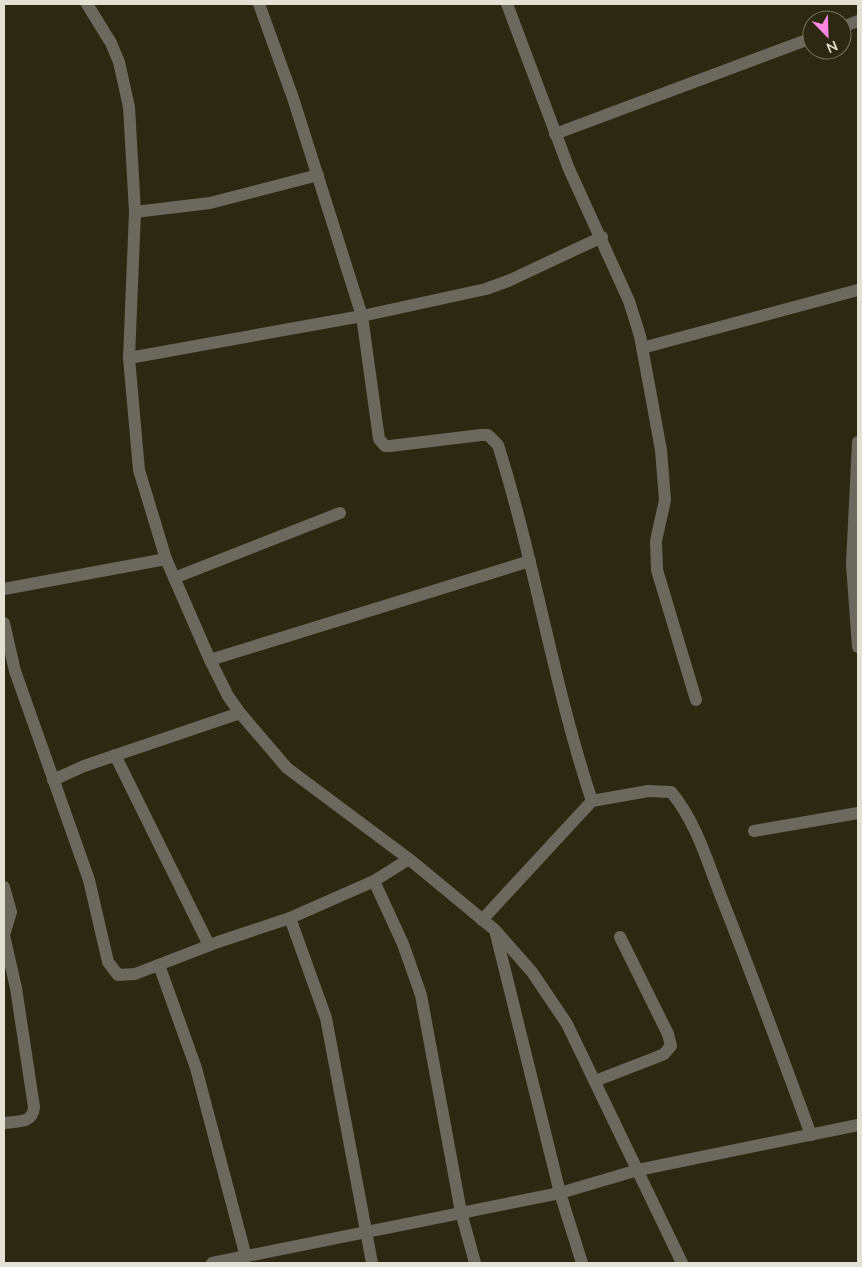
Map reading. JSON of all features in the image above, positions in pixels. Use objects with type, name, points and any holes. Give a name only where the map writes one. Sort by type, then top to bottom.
[{"type":"street","points":[[87,4],[111,43],[125,86],[129,107],[135,212],[129,358],[139,470],[166,559],[210,660],[228,696],[240,713],[288,768],[409,859],[495,930],[532,972],[567,1024],[682,1263]]},
{"type":"street","points":[[259,4],[318,175],[362,316],[378,434],[382,444],[385,446],[399,446],[481,434],[495,439],[500,451],[530,562],[557,684],[592,801]]},
{"type":"street","points":[[507,4],[555,134],[629,301],[642,348],[661,450],[665,500],[656,541],[657,570],[696,700]]},
{"type":"street","points":[[555,134],[802,42]]},
{"type":"street","points":[[135,212],[210,202],[318,175]]},
{"type":"street","points":[[129,358],[362,316],[501,284],[602,237]]},
{"type":"street","points":[[642,348],[858,290]]},
{"type":"street","points":[[858,442],[857,501],[852,564],[858,647]]},
{"type":"street","points":[[174,578],[340,513]]},
{"type":"street","points":[[4,589],[166,559]]},
{"type":"street","points":[[210,660],[530,562]]},
{"type":"street","points":[[4,623],[9,672],[53,780],[89,880],[112,970],[118,975],[126,976],[209,945],[290,918],[374,881],[409,859]]},
{"type":"street","points":[[53,780],[115,755],[240,713]]},
{"type":"street","points":[[115,755],[209,945]]},
{"type":"street","points":[[482,920],[592,801],[648,791],[671,792],[681,804],[700,845],[758,990],[812,1135]]},
{"type":"street","points":[[754,831],[858,813]]},
{"type":"street","points":[[374,881],[403,944],[421,996],[461,1212],[475,1263]]},
{"type":"street","points":[[4,887],[11,912],[4,935],[16,988],[34,1108],[31,1117],[25,1121],[4,1122]]},
{"type":"street","points":[[290,918],[326,1018],[372,1263]]},
{"type":"street","points":[[495,930],[560,1193],[582,1263]]},
{"type":"street","points":[[595,1081],[664,1054],[670,1046],[668,1034],[620,937]]},
{"type":"street","points":[[159,965],[196,1068],[246,1257]]},
{"type":"street","points":[[212,1263],[560,1193],[638,1170],[858,1125]]}]
